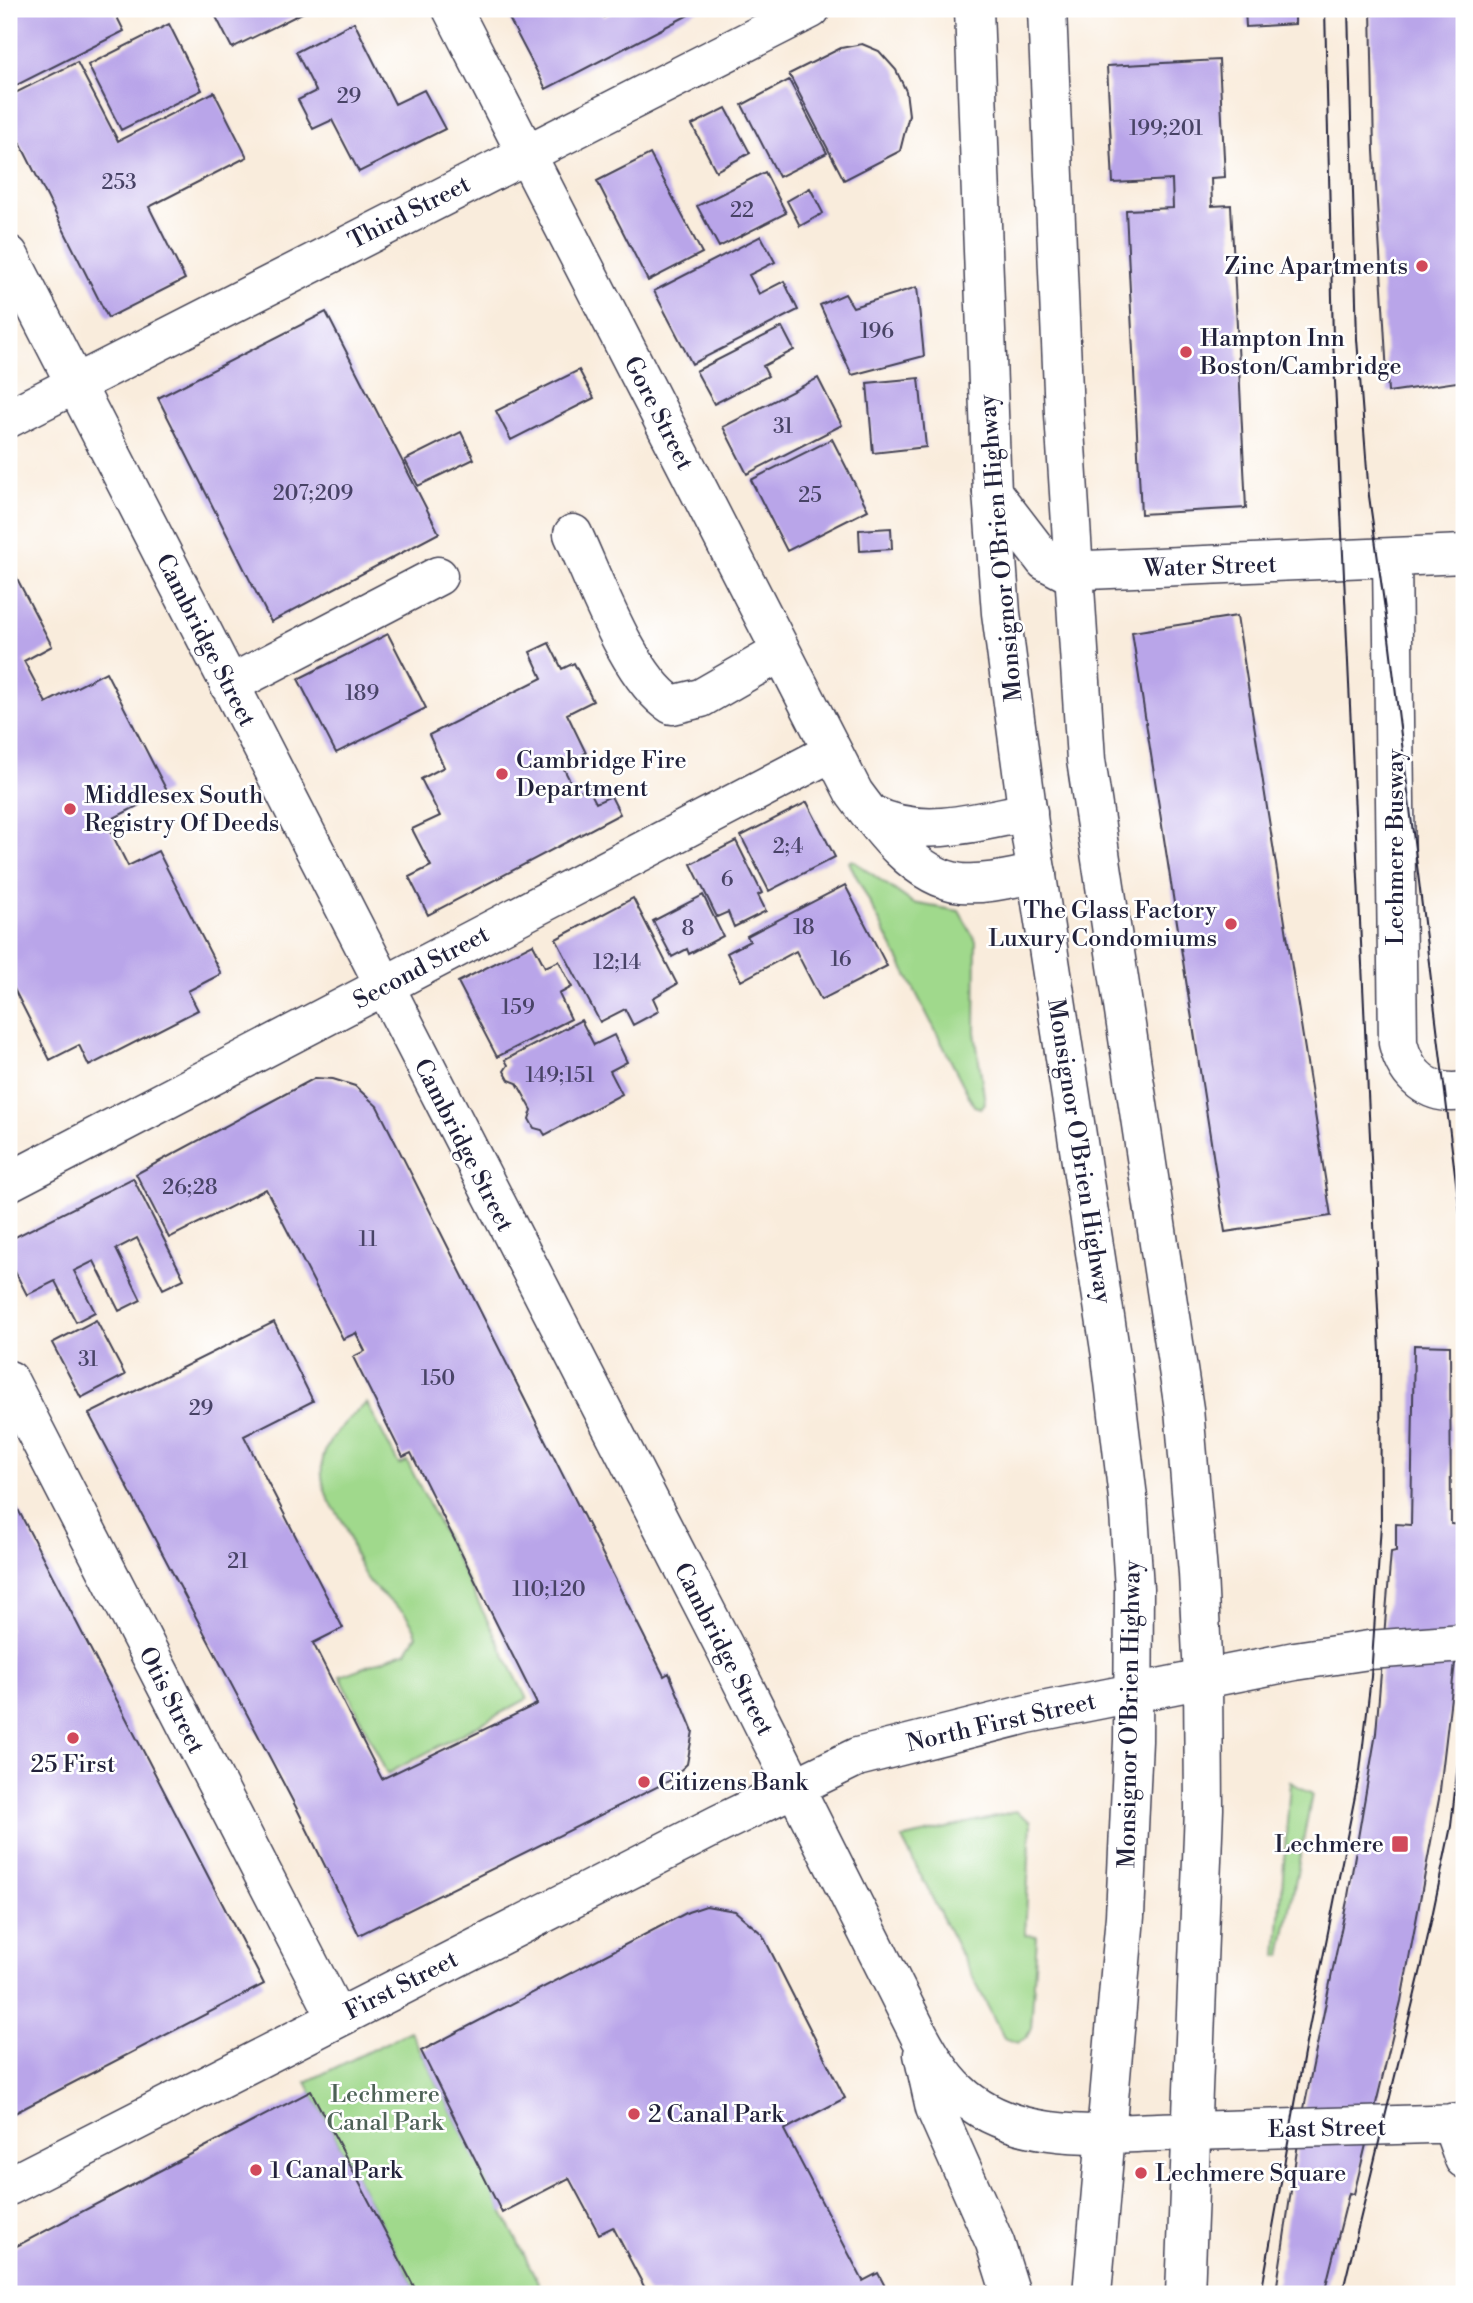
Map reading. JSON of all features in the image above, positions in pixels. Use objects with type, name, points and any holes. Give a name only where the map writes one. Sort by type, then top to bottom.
[{"type":"main road","name":"Gore Street","points":[[452,9],[854,793],[918,864],[942,878],[973,883],[1037,873]]},
{"type":"main road","name":"Third Street","points":[[9,418],[811,9]]},
{"type":"main road","name":"Monsignor O'Brien Highway","points":[[974,9],[992,492],[1004,649],[1118,1406],[1133,1558],[1134,1692],[1124,1927],[1092,2294]]},
{"type":"main road","points":[[1047,9],[1072,572],[1087,768],[1184,1409],[1203,1678],[1203,1872],[1185,2294]]},
{"type":"main road","name":"Cambridge Street","points":[[9,255],[919,2035],[948,2080],[965,2098],[987,2111],[1036,2128],[1106,2132],[1190,2131]]},
{"type":"main road","name":"Water Street","points":[[992,492],[1045,561],[1057,569],[1072,572],[1464,554]]},
{"type":"main road","points":[[573,534],[635,664],[658,697],[672,705],[701,698],[781,652]]},
{"type":"main road","name":"Lechmere Busway","points":[[1392,558],[1398,1043],[1402,1059],[1418,1081],[1436,1091],[1464,1091]]},
{"type":"main road","points":[[229,685],[438,576]]},
{"type":"main road","name":"Second Street","points":[[9,1182],[832,752]]},
{"type":"main road","points":[[871,814],[897,825],[925,829],[1028,812]]},
{"type":"main road","name":"Otis Street","points":[[9,1380],[337,2018]]},
{"type":"main road","name":"North First Street","points":[[794,1787],[874,1752],[1027,1714],[1203,1678],[1369,1650],[1464,1643]]},
{"type":"main road","name":"First Street","points":[[9,2186],[794,1787]]},
{"type":"main road","name":"Cambridge Street","points":[[919,2035],[935,2108],[995,2243],[1011,2294]]},
{"type":"main road","points":[[1457,2123],[1464,2160]]},
{"type":"main road","name":"East Street","points":[[1190,2131],[1457,2123]]},
{"type":"green space","points":[[852,860],[913,903],[959,911],[976,941],[975,1032],[985,1103],[981,1108],[974,1106],[849,862]]},
{"type":"green space","points":[[367,1403],[399,1465],[407,1461],[527,1699],[387,1774],[340,1676],[407,1651],[417,1635],[404,1613],[382,1595],[364,1575],[345,1525],[328,1498],[322,1478],[324,1453],[330,1442],[346,1422]]},
{"type":"green space","points":[[1290,1782],[1312,1794],[1281,1956],[1277,1956]]},
{"type":"green space","points":[[1016,1811],[1031,1822],[1025,1935],[1037,1936],[1031,2028],[1027,2037],[1018,2043],[1004,2038],[902,1839]]},
{"type":"green space","name":"Lechmere Canal Park","points":[[410,2031],[544,2294],[418,2294],[306,2082]]},
{"type":"building","points":[[9,9],[113,9],[124,31],[9,89]]},
{"type":"building","points":[[212,9],[310,9],[232,48]]},
{"type":"building","points":[[504,9],[600,9],[604,17],[619,9],[700,9],[546,89]]},
{"type":"building","points":[[1245,9],[1295,9],[1295,24],[1246,27]]},
{"type":"building","name":"Zinc Apartments","points":[[1371,9],[1464,9],[1464,381],[1388,392],[1374,151]]},
{"type":"building","points":[[354,22],[395,104],[424,90],[445,129],[359,172],[332,120],[313,129],[298,100],[316,91],[296,52]]},
{"type":"building","points":[[169,24],[202,90],[121,130],[88,65]]},
{"type":"building","points":[[862,44],[879,51],[896,70],[906,91],[909,115],[900,151],[844,180],[789,74],[841,48]]},
{"type":"building","name":"Hampton Inn Boston/Cambridge","points":[[1219,60],[1225,177],[1211,178],[1212,206],[1231,205],[1246,508],[1141,514],[1126,210],[1173,208],[1172,180],[1113,183],[1107,66]]},
{"type":"building","points":[[77,62],[118,141],[214,92],[247,157],[149,207],[185,279],[108,318],[9,121],[9,96]]},
{"type":"building","points":[[789,80],[827,153],[779,177],[742,105]]},
{"type":"building","points":[[726,108],[750,153],[716,171],[692,125]]},
{"type":"building","points":[[650,154],[702,253],[648,281],[597,181]]},
{"type":"building","points":[[765,172],[786,213],[719,247],[697,206]]},
{"type":"building","points":[[810,188],[823,213],[800,226],[787,201]]},
{"type":"building","points":[[761,236],[775,262],[749,275],[759,294],[784,281],[798,310],[692,364],[654,291]]},
{"type":"building","points":[[917,287],[924,356],[852,375],[820,305],[845,294],[853,307]]},
{"type":"building","points":[[326,312],[439,533],[271,622],[158,398]]},
{"type":"building","points":[[782,327],[794,350],[763,366],[768,376],[714,404],[696,371]]},
{"type":"building","points":[[579,370],[594,398],[511,440],[496,411]]},
{"type":"building","points":[[818,378],[842,425],[747,474],[723,427]]},
{"type":"building","points":[[919,378],[926,447],[873,453],[867,383]]},
{"type":"building","points":[[461,432],[474,459],[418,486],[405,460]]},
{"type":"building","points":[[832,439],[868,510],[787,551],[751,480]]},
{"type":"building","points":[[891,528],[892,549],[860,551],[859,530]]},
{"type":"building","name":"Middlesex South Registry Of Deeds","points":[[9,563],[52,646],[24,661],[46,703],[106,672],[167,791],[106,822],[128,866],[158,851],[221,974],[188,991],[198,1010],[89,1066],[79,1045],[50,1060],[9,979],[9,923],[14,921],[9,910]]},
{"type":"building","name":"The Glass Factory Luxury Condomiums","points":[[1237,616],[1331,1216],[1225,1232],[1132,632]]},
{"type":"building","points":[[388,634],[426,708],[336,753],[298,679]]},
{"type":"building","points":[[549,643],[562,669],[574,663],[593,701],[567,714],[586,753],[562,765],[576,793],[588,787],[596,803],[611,796],[620,814],[428,915],[409,877],[431,866],[412,829],[440,816],[421,779],[444,767],[429,735],[542,678],[530,652]]},
{"type":"building","points":[[807,802],[835,857],[769,891],[741,836]]},
{"type":"building","points":[[736,841],[762,893],[758,895],[766,911],[734,927],[728,912],[717,917],[691,864]]},
{"type":"building","points":[[845,885],[887,966],[821,1000],[796,951],[741,981],[727,953],[750,941],[747,936]]},
{"type":"building","points":[[703,895],[723,936],[689,954],[687,949],[672,957],[653,921]]},
{"type":"building","points":[[633,898],[677,984],[653,998],[659,1011],[633,1025],[625,1009],[600,1022],[556,939]]},
{"type":"building","points":[[533,944],[545,967],[559,961],[572,987],[559,994],[571,1019],[497,1057],[458,982]]},
{"type":"building","points":[[581,1020],[594,1045],[614,1035],[627,1062],[610,1071],[622,1094],[545,1135],[542,1130],[534,1128],[529,1119],[532,1110],[517,1083],[509,1080],[504,1071],[508,1065],[505,1060]]},
{"type":"building","points":[[315,1078],[333,1079],[355,1086],[377,1106],[664,1676],[669,1673],[693,1731],[687,1764],[669,1781],[359,1935],[298,1811],[89,1414],[274,1322],[313,1401],[244,1436],[343,1628],[313,1643],[382,1779],[537,1704],[411,1453],[403,1457],[353,1357],[365,1351],[356,1333],[343,1339],[266,1189],[169,1238],[136,1174]]},
{"type":"building","points":[[133,1178],[184,1279],[163,1289],[137,1238],[116,1249],[141,1300],[119,1311],[94,1261],[74,1271],[95,1312],[76,1322],[55,1281],[27,1295],[9,1260],[9,1240]]},
{"type":"building","points":[[96,1320],[125,1375],[81,1398],[52,1343]]},
{"type":"building","points":[[1414,1345],[1450,1346],[1451,1524],[1464,1525],[1460,1620],[1439,1799],[1401,2001],[1354,2194],[1349,2193],[1324,2293],[1277,2285],[1301,2123],[1348,1896],[1376,1733],[1391,1552],[1396,1551],[1396,1524],[1411,1525]]},
{"type":"building","name":"25 First","points":[[9,1492],[264,1984],[9,2116]]},
{"type":"building","name":"2 Canal Park","points":[[706,1906],[735,1911],[762,1934],[845,2098],[784,2130],[863,2281],[878,2273],[889,2294],[648,2294],[613,2227],[599,2234],[569,2178],[502,2213],[421,2051],[688,1912]]},
{"type":"building","name":"1 Canal Park","points":[[311,2091],[418,2294],[9,2294],[9,2250]]},
{"type":"tram line","points":[[1261,2294],[1305,2048],[1360,1771],[1371,1677],[1381,1524],[1380,1352],[1333,339],[1325,9]]},
{"type":"tram line","points":[[1348,9],[1357,339],[1369,496],[1464,1247]]},
{"type":"tram line","points":[[1342,2294],[1421,1969],[1451,1826],[1464,1710]]},
{"type":"place","name":"Zinc Apartments","points":[[1422,266]]},
{"type":"place","name":"Hampton Inn Boston/Cambridge","points":[[1186,352]]},
{"type":"place","name":"Cambridge Fire Department","points":[[502,774]]},
{"type":"place","name":"Middlesex South Registry Of Deeds","points":[[70,809]]},
{"type":"place","name":"The Glass Factory Luxury Condomiums","points":[[1231,924]]},
{"type":"place","name":"25 First","points":[[73,1738]]},
{"type":"place","name":"Citizens Bank","points":[[644,1782]]},
{"type":"place","name":"Lechmere","points":[[1400,1844]]},
{"type":"place","name":"2 Canal Park","points":[[634,2114]]},
{"type":"place","name":"1 Canal Park","points":[[256,2170]]},
{"type":"place","name":"Lechmere Square","points":[[1141,2173]]}]
